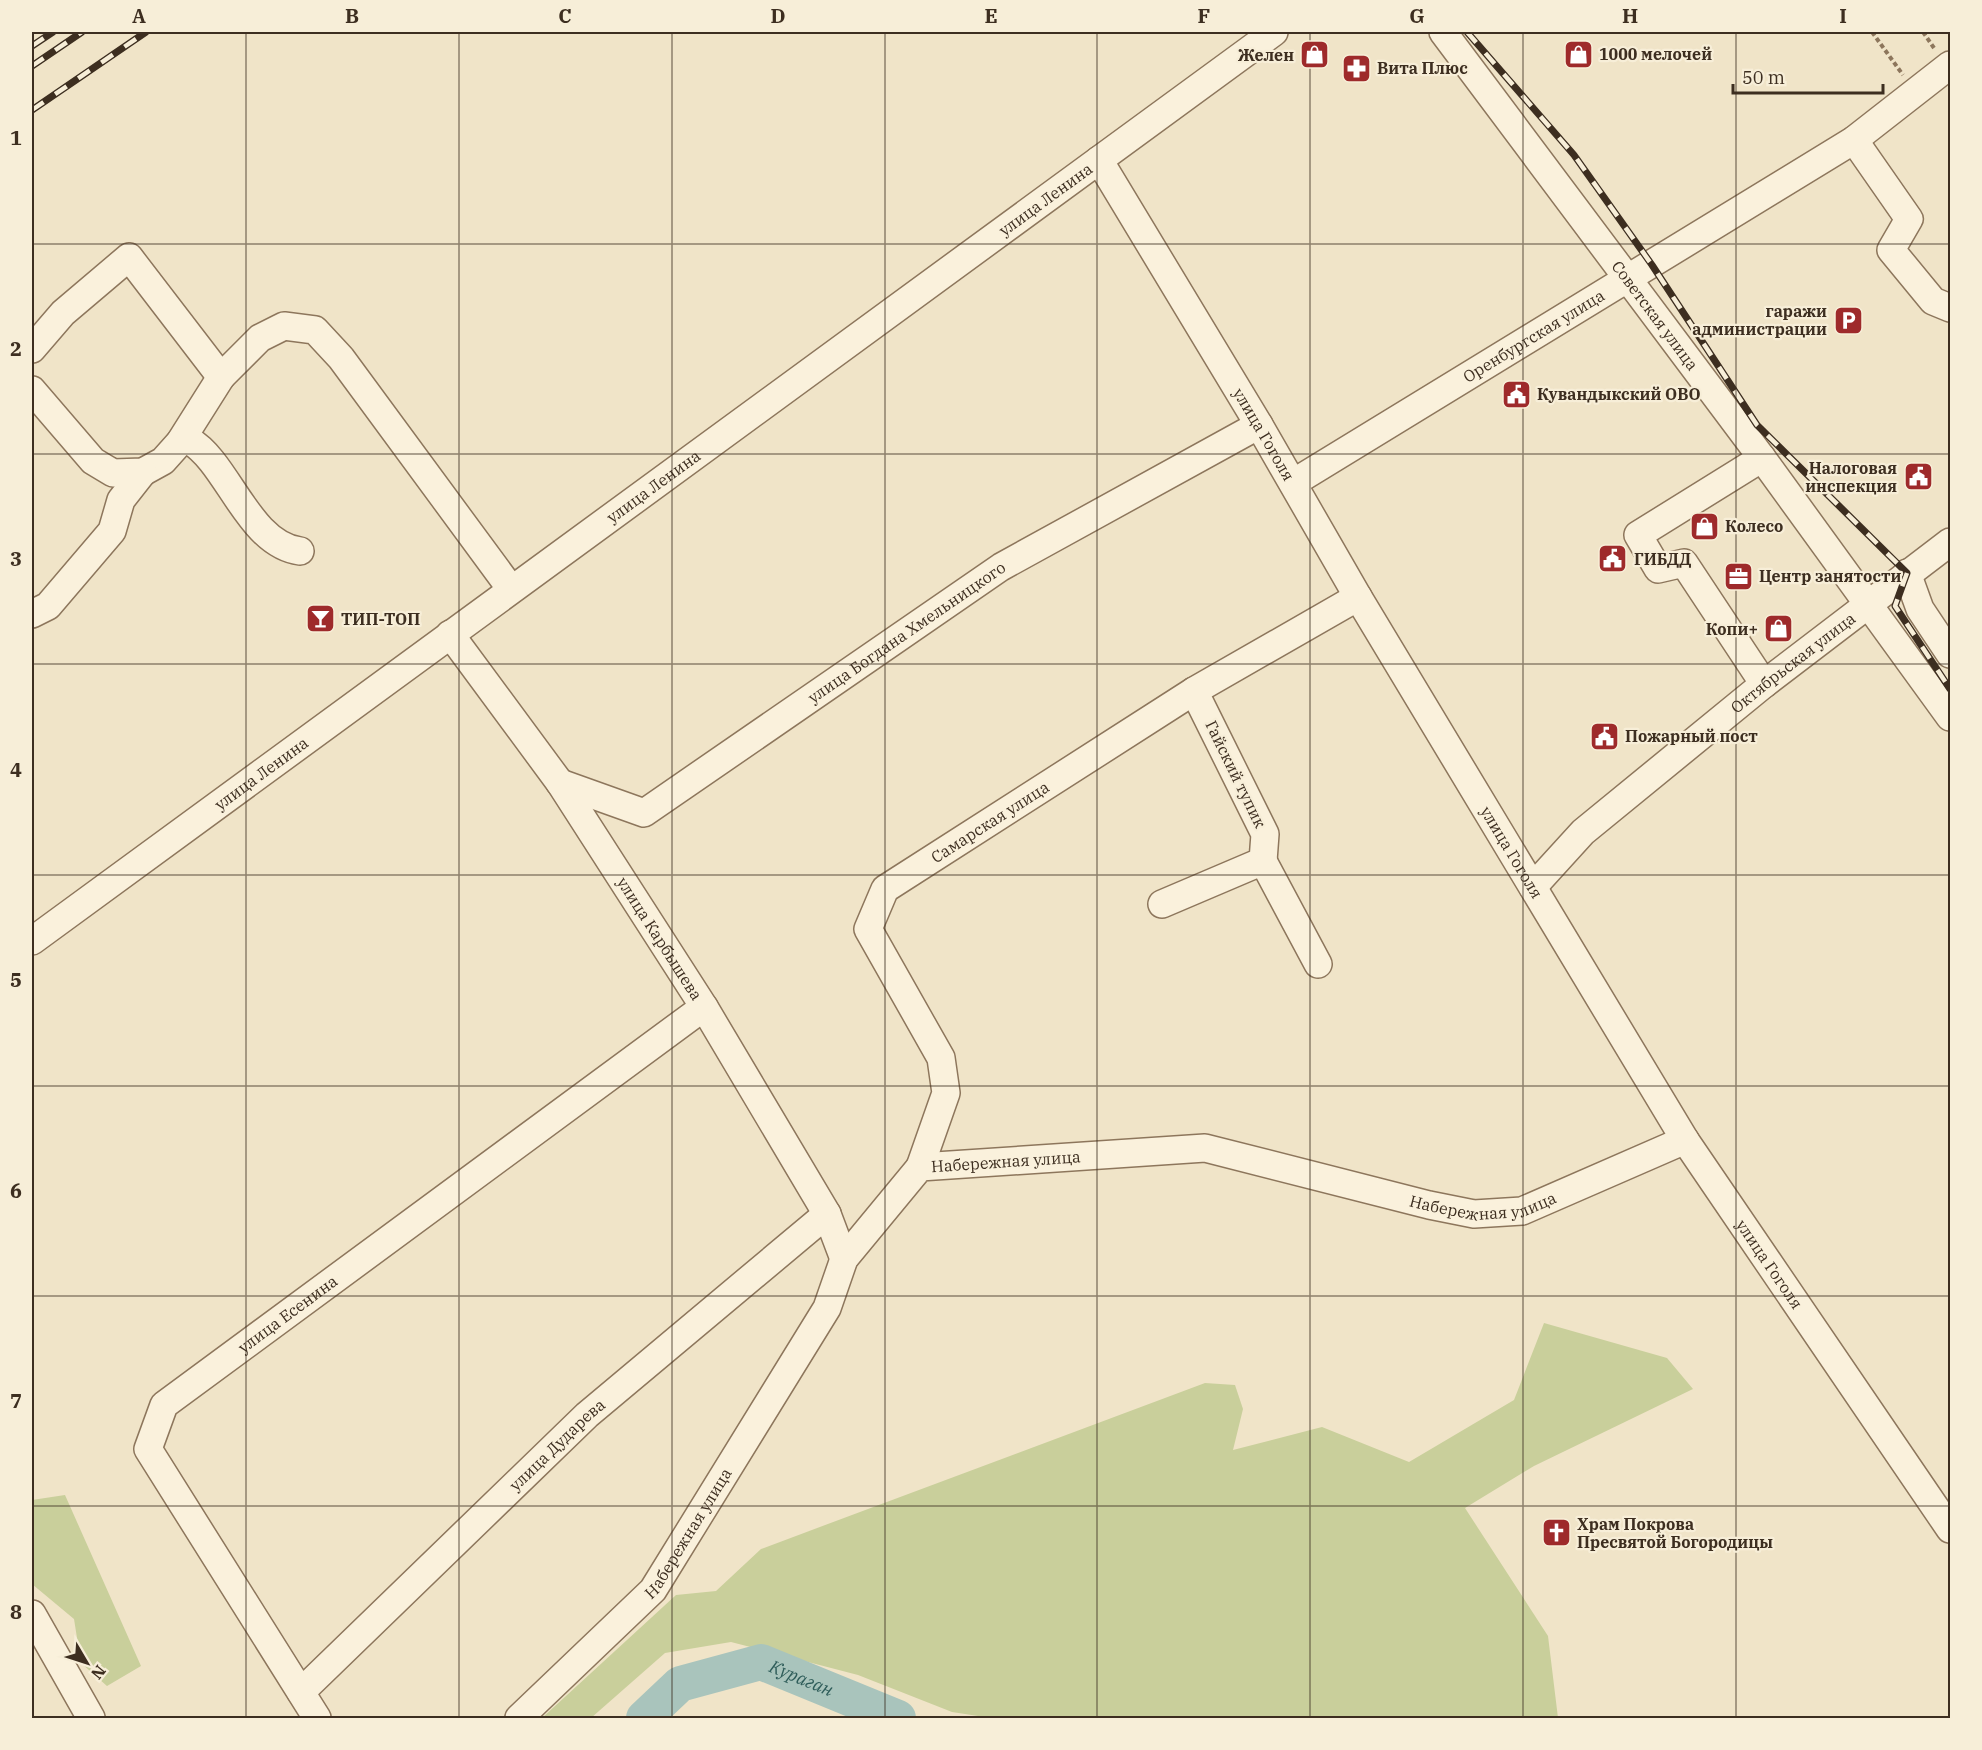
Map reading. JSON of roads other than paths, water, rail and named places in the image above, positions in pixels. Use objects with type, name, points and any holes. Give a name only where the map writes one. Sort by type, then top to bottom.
[{"type":"street","name":"улица Ленина","points":[[32,941],[1274,32]]},
{"type":"street","name":"Советская улица","points":[[1443,32],[1762,458],[1950,717]]},
{"type":"street","name":"Оренбургская улица","points":[[1293,483],[1629,280],[1854,140],[1950,65]]},
{"type":"street","points":[[1854,140],[1909,219],[1891,250],[1933,301],[1950,308]]},
{"type":"street","name":"улица Гоголя","points":[[1099,160],[1259,425],[1358,597],[1685,1140],[1950,1528]]},
{"type":"street","points":[[32,349],[63,313],[129,257],[221,377]]},
{"type":"street","points":[[32,614],[48,606],[112,531],[121,500],[143,472],[164,461],[180,442],[221,377],[260,338],[284,326],[315,330],[341,358],[511,589]]},
{"type":"street","points":[[32,390],[93,461],[113,473],[143,472]]},
{"type":"street","name":"улица Богдана Хмельницкого","points":[[560,783],[644,813],[1001,567],[1259,425]]},
{"type":"street","points":[[180,442],[190,441],[203,449],[249,514],[285,549],[300,551]]},
{"type":"street","points":[[1762,458],[1638,536],[1658,569],[1684,563],[1764,684]]},
{"type":"street","name":"Октябрьская улица","points":[[1533,887],[1583,832],[1764,684],[1950,542]]},
{"type":"street","points":[[1907,573],[1920,609],[1950,654]]},
{"type":"street","name":"Самарская улица","points":[[920,1167],[946,1092],[941,1058],[868,929],[885,889],[1194,691],[1358,597]]},
{"type":"street","name":"улица Карбышева","points":[[450,634],[560,783],[704,1007],[827,1214],[844,1259]]},
{"type":"street","name":"Гайский тупик","points":[[1194,691],[1265,834],[1263,861],[1318,964]]},
{"type":"street","points":[[1162,904],[1263,861]]},
{"type":"street","name":"улица Есенина","points":[[317,1719],[148,1449],[164,1405],[704,1007]]},
{"type":"street","name":"Набережная улица","points":[[519,1719],[652,1590],[827,1308],[844,1259],[920,1167],[1205,1148],[1429,1206],[1474,1214],[1522,1211],[1685,1140]]},
{"type":"street","name":"улица Дударева","points":[[301,1692],[587,1415],[827,1214]]},
{"type":"street","points":[[32,1614],[91,1719]]},
{"type":"waterway","name":"Кураган","points":[[644,1718],[680,1684],[761,1662],[898,1718]]},
{"type":"railway","points":[[32,46],[53,32]]},
{"type":"railway","points":[[32,66],[82,32]]},
{"type":"railway","points":[[32,110],[146,32]]},
{"type":"railway","points":[[1467,32],[1574,155],[1652,265],[1757,425],[1907,573],[1895,606],[1950,689]]},
{"type":"place","name":"1000 мелочей","points":[[1578,54]]},
{"type":"place","name":"Желен","points":[[1315,55]]},
{"type":"place","name":"Вита Плюс","points":[[1356,68]]},
{"type":"place","name":"гаражи администрации","points":[[1848,320]]},
{"type":"place","name":"Кувандыкский ОВО","points":[[1516,394]]},
{"type":"place","name":"Налоговая инспекция","points":[[1918,477]]},
{"type":"place","name":"Колесо","points":[[1704,526]]},
{"type":"place","name":"ГИБДД","points":[[1613,559]]},
{"type":"place","name":"Центр занятости","points":[[1738,576]]},
{"type":"place","name":"ТИП-ТОП","points":[[320,619]]},
{"type":"place","name":"Копи+","points":[[1779,629]]},
{"type":"place","name":"Пожарный пост","points":[[1604,736]]},
{"type":"place","name":"Храм Покрова Пресвятой Богородицы","points":[[1556,1533]]}]
